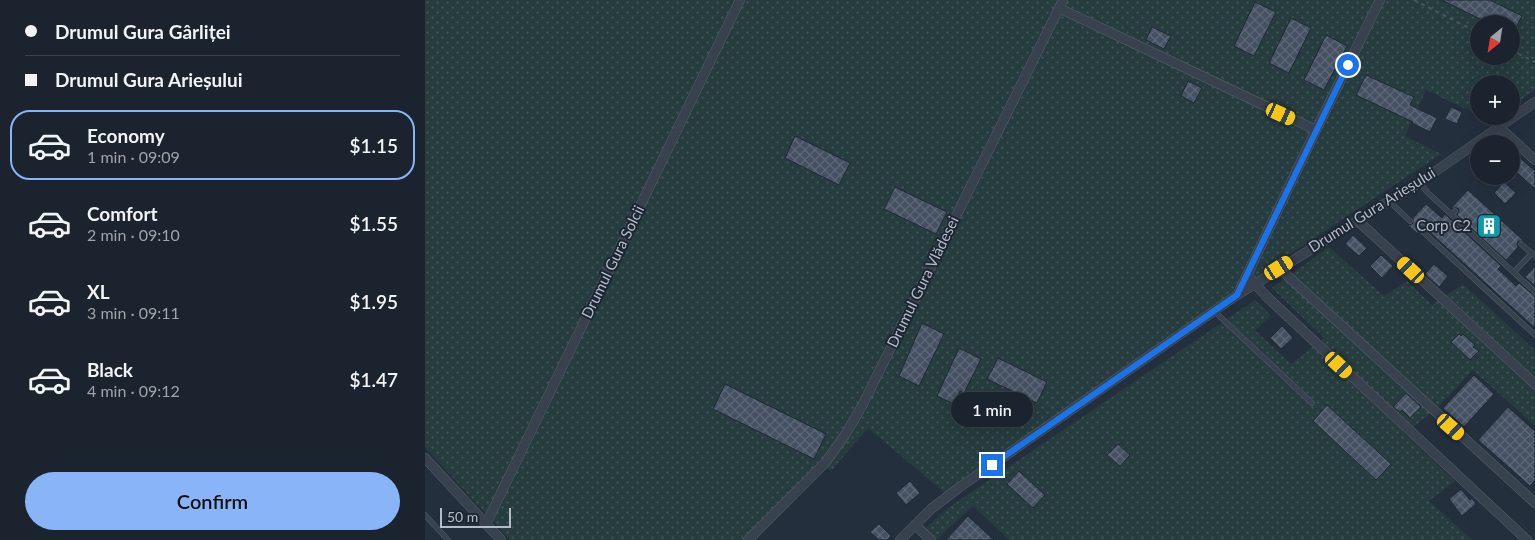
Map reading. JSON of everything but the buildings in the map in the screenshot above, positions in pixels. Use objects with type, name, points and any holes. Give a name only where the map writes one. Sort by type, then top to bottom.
[{"type":"street","name":"Drumul Gura Solcii","points":[[486,524],[740,0]]},
{"type":"street","points":[[1237,295],[1380,0]]},
{"type":"street","points":[[1061,4],[1316,130]]},
{"type":"street","name":"Drumul Gura Vlădesei","points":[[748,540],[825,462],[845,435],[862,406],[1061,4]]},
{"type":"street","name":"Drumul Gura Arieșului","points":[[900,540],[931,509],[960,487],[1237,295],[1419,182],[1535,102]]},
{"type":"street","points":[[1499,127],[1535,160]]},
{"type":"street","points":[[1357,220],[1535,384]]},
{"type":"street","points":[[1279,268],[1535,503]]},
{"type":"street","points":[[1247,275],[1254,284],[1527,540]]},
{"type":"street","points":[[425,458],[501,540]]},
{"type":"street","points":[[915,525],[931,540]]},
{"type":"lane","points":[[1419,182],[1535,292]]},
{"type":"lane","points":[[1388,200],[1410,221]]},
{"type":"lane","points":[[1421,230],[1535,335]]},
{"type":"lane","points":[[1513,272],[1534,255],[1521,244]]},
{"type":"lane","points":[[1214,311],[1312,403]]},
{"type":"lane","points":[[425,515],[448,540]]},
{"type":"path","points":[[1414,0],[1470,28]]},
{"type":"path","points":[[1520,54],[1535,62]]},
{"type":"green space","points":[[425,0],[1535,0],[1535,90],[1520,101],[1520,75],[1470,75],[1470,111],[1426,90],[1405,136],[1441,154],[1236,290],[945,493],[868,428],[831,471],[826,467],[780,515],[774,509],[742,540],[510,540],[425,447]]},
{"type":"green space","points":[[1329,247],[1384,296],[1407,281],[1432,305],[1463,284],[1535,350],[1535,426],[1473,370],[1438,407],[1405,434],[1455,481],[1429,501],[1472,540],[1009,540],[973,506],[937,539],[926,528],[945,510],[1255,300],[1271,316],[1255,330],[1291,364],[1324,338],[1272,288]]},
{"type":"place","name":"Corp C2","points":[[1489,226]]},
{"type":"route","points":[[992,465],[1237,295],[1348,65]]}]
